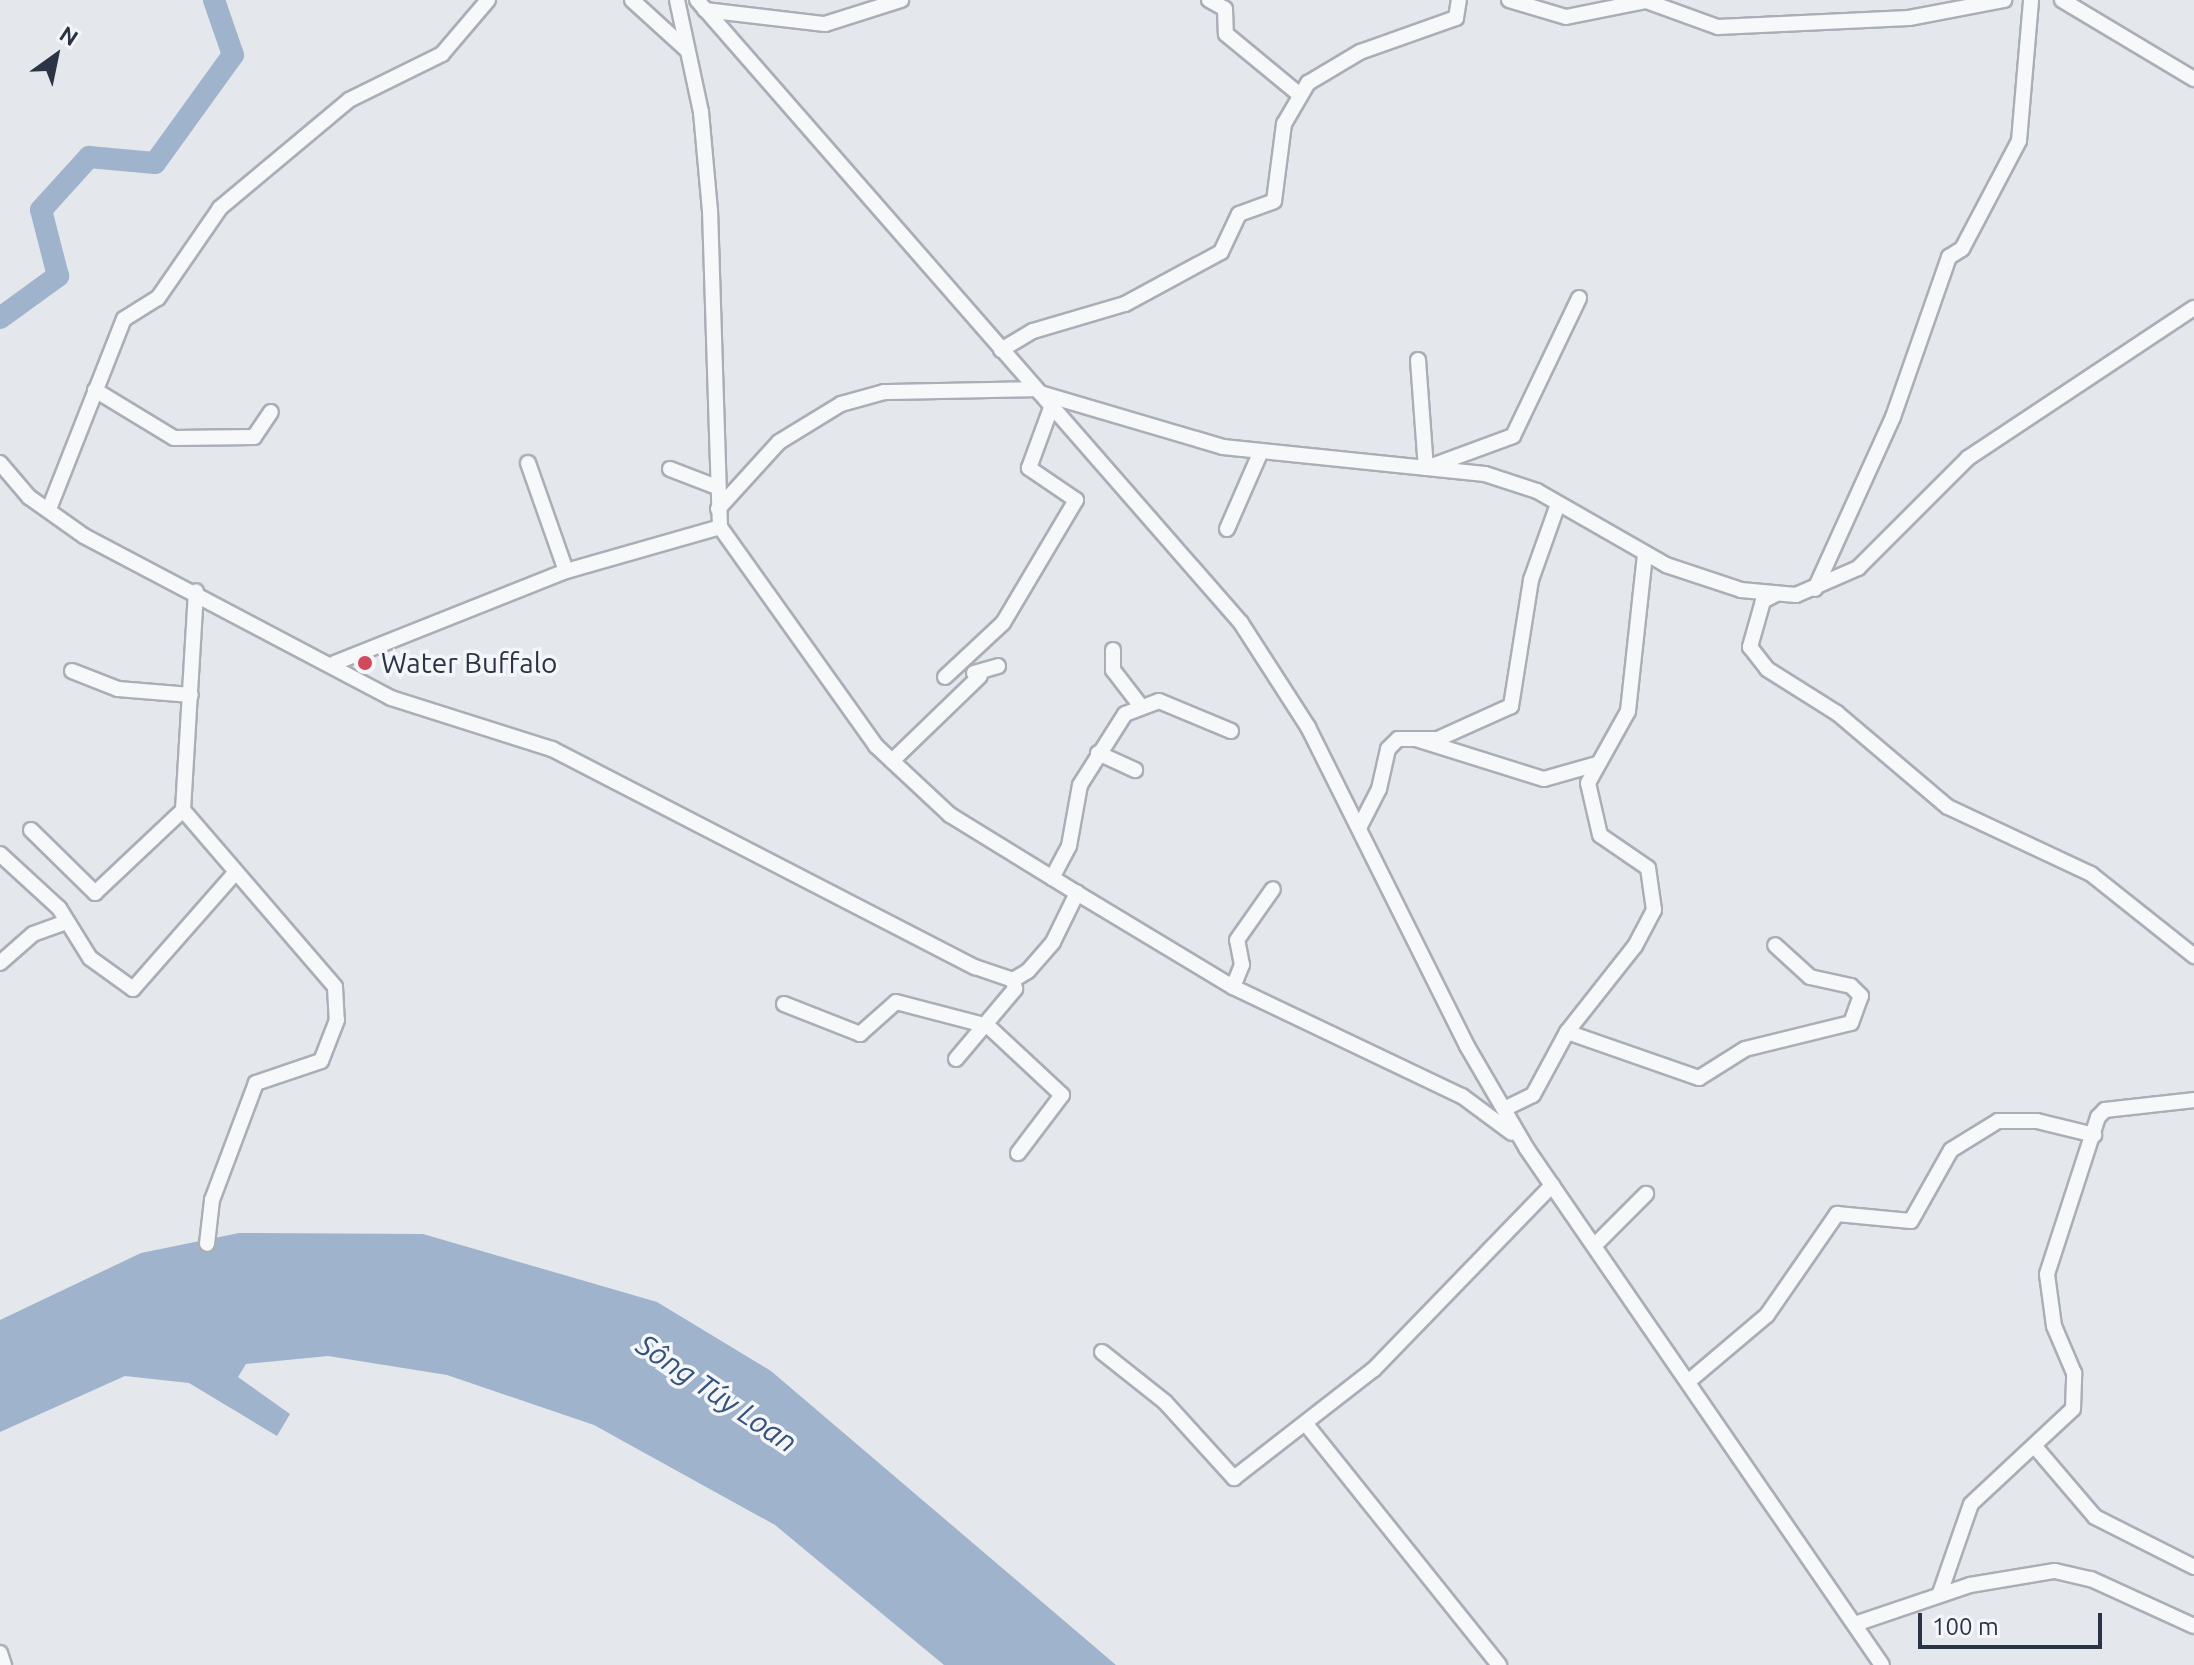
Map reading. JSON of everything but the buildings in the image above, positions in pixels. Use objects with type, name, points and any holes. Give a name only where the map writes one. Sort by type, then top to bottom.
[{"type":"street","points":[[49,509],[124,319],[164,292],[220,208],[349,100],[442,54],[488,0]]},
{"type":"street","points":[[632,0],[687,50]]},
{"type":"street","points":[[677,0],[710,210],[720,527],[892,761],[950,815],[1052,878],[1233,987],[1462,1096],[1527,1149]]},
{"type":"street","points":[[701,5],[825,24],[901,0]]},
{"type":"street","points":[[1209,0],[1225,9],[1226,34],[1300,95]]},
{"type":"street","points":[[1001,350],[1033,331],[1125,304],[1221,252],[1239,214],[1274,201],[1284,124],[1300,95],[1330,66],[1456,18],[1459,0]]},
{"type":"street","points":[[1509,0],[1566,17],[1646,1],[1718,27],[1909,18],[2004,0]]},
{"type":"street","points":[[1815,589],[1893,417],[1949,257],[1962,249],[2019,141],[2031,0]]},
{"type":"street","points":[[2062,0],[2194,79]]},
{"type":"street","points":[[701,5],[1241,623],[1308,727],[1527,1149],[1858,1623],[1882,1665]]},
{"type":"street","points":[[1426,468],[1513,436],[1579,298]]},
{"type":"street","points":[[718,509],[779,442],[841,404],[884,392],[1036,390],[1152,431],[1261,451],[1485,474],[1558,504],[1645,555],[1741,590],[1776,594],[1815,589],[1858,568],[1968,458],[2194,308]]},
{"type":"street","points":[[1418,360],[1426,468]]},
{"type":"street","points":[[95,390],[174,438],[254,437],[271,412]]},
{"type":"street","points":[[945,677],[1003,623],[1076,500],[1029,468],[1051,408]]},
{"type":"street","points":[[1227,529],[1261,451]]},
{"type":"street","points":[[0,463],[49,509],[84,536],[335,663],[391,698],[552,749],[975,967],[1013,980]]},
{"type":"street","points":[[528,463],[566,571]]},
{"type":"street","points":[[670,469],[717,487]]},
{"type":"street","points":[[1359,828],[1379,789],[1388,749],[1398,739],[1438,739],[1511,706],[1531,580],[1558,504]]},
{"type":"street","points":[[335,663],[566,571],[720,527]]},
{"type":"street","points":[[1504,1109],[1533,1095],[1567,1032],[1622,964],[1654,910],[1648,868],[1600,835],[1591,818],[1588,783],[1628,711],[1645,555]]},
{"type":"street","points":[[196,591],[183,810],[234,874],[335,987],[337,1020],[321,1061],[256,1083],[212,1200],[207,1244]]},
{"type":"street","points":[[1776,594],[1763,601],[1750,647],[1767,669],[1837,713],[1948,807],[2091,874],[2194,956]]},
{"type":"street","points":[[1113,650],[1113,670],[1140,705]]},
{"type":"street","points":[[960,666],[980,676]]},
{"type":"street","points":[[892,761],[980,676],[998,666]]},
{"type":"street","points":[[72,671],[118,689],[191,695]]},
{"type":"street","points":[[1052,878],[1069,846],[1071,805],[1116,723],[1140,705],[1183,707],[1231,731]]},
{"type":"street","points":[[1416,739],[1544,779],[1597,764]]},
{"type":"street","points":[[1098,753],[1135,770]]},
{"type":"street","points":[[31,830],[95,893],[183,810]]},
{"type":"street","points":[[0,854],[59,908],[63,923],[90,958],[133,989],[234,874]]},
{"type":"street","points":[[1233,987],[1242,965],[1237,940],[1273,889]]},
{"type":"street","points":[[1013,980],[1053,942],[1077,893]]},
{"type":"street","points":[[0,963],[33,934],[63,923]]},
{"type":"street","points":[[1567,1032],[1699,1078],[1745,1049],[1851,1023],[1861,996],[1836,979],[1810,977],[1775,945]]},
{"type":"street","points":[[956,1059],[988,1026],[1015,989],[1013,980]]},
{"type":"street","points":[[784,1004],[860,1034],[896,1002],[988,1026],[1062,1095],[1018,1153]]},
{"type":"street","points":[[1940,1593],[1971,1504],[2037,1449],[2073,1409],[2074,1373],[2054,1326],[2047,1274],[2105,1110],[2194,1100]]},
{"type":"street","points":[[1689,1381],[1767,1315],[1837,1214],[1911,1221],[1951,1150],[1998,1121],[2037,1121],[2094,1135]]},
{"type":"street","points":[[1102,1352],[1165,1402],[1230,1477],[1306,1424],[1409,1336],[1552,1185]]},
{"type":"street","points":[[1596,1244],[1646,1194]]},
{"type":"street","points":[[1306,1424],[1499,1665]]},
{"type":"street","points":[[2037,1449],[2095,1517],[2194,1567]]},
{"type":"street","points":[[1858,1623],[1940,1593],[2055,1571],[2091,1579],[2194,1626]]},
{"type":"street","points":[[0,1653],[4,1665]]},
{"type":"water","name":"Sông Túy Loan","points":[[239,1233],[423,1234],[657,1302],[771,1371],[1116,1665],[944,1665],[775,1525],[594,1425],[447,1375],[328,1356],[246,1364],[238,1377],[290,1414],[277,1436],[189,1383],[125,1376],[0,1432],[0,1320],[141,1253]]},
{"type":"waterway","points":[[0,318],[58,276],[41,210],[89,157],[155,163],[233,55],[214,0]]},
{"type":"place","name":"Water Buffalo","points":[[365,663]]}]
